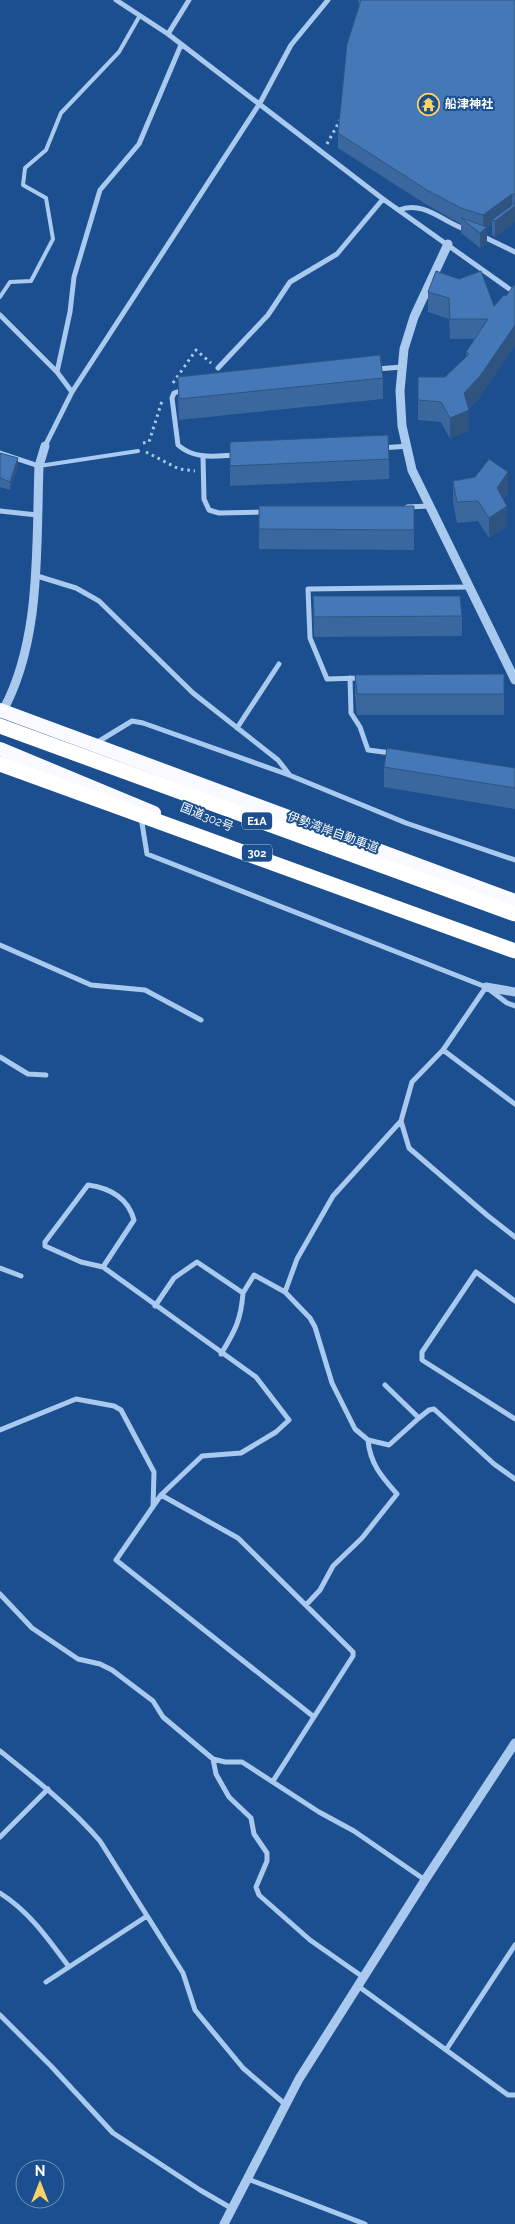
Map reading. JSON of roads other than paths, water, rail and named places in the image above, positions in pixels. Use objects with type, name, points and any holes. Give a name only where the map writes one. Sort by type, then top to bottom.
[{"type":"highway","name":"伊勢湾岸自動車道","points":[[1,717],[47,744],[515,914]]},
{"type":"highway","points":[[1,717],[93,744],[515,901]]},
{"type":"highway","name":"国道302号","points":[[0,749],[140,807],[515,956]]},
{"type":"highway","points":[[0,764],[515,951]]},
{"type":"street","points":[[116,0],[139,17],[168,34],[383,199],[515,293]]},
{"type":"street","points":[[168,34],[189,0]]},
{"type":"street","points":[[1,717],[20,666],[32,611],[37,576],[39,466],[45,446],[72,392],[260,103],[291,45],[328,0]]},
{"type":"street","points":[[57,372],[70,312],[74,277],[100,190],[139,144],[181,45]]},
{"type":"street","points":[[218,368],[268,316],[290,282],[337,254],[383,199]]},
{"type":"street","points":[[399,210],[409,206],[428,210],[459,228],[484,236],[515,252]]},
{"type":"street","points":[[484,236],[491,232]]},
{"type":"street","points":[[448,244],[414,317],[404,349],[400,400],[402,426],[412,470],[470,587],[510,676]]},
{"type":"street","points":[[0,315],[57,372],[72,392]]},
{"type":"street","points":[[372,370],[402,367]]},
{"type":"street","points":[[187,390],[177,391],[172,398],[178,445],[187,452],[202,456],[242,454]]},
{"type":"street","points":[[378,448],[408,446]]},
{"type":"street","points":[[0,454],[39,466]]},
{"type":"street","points":[[202,456],[204,498],[209,510],[219,513],[267,512]]},
{"type":"street","points":[[401,507],[430,506]]},
{"type":"street","points":[[0,511],[37,515]]},
{"type":"street","points":[[37,576],[76,588],[99,601],[193,693],[278,760],[289,775]]},
{"type":"street","points":[[370,678],[327,679],[310,638],[308,589],[470,587]]},
{"type":"street","points":[[237,728],[279,664]]},
{"type":"street","points":[[350,678],[351,713],[360,727],[368,750],[394,753]]},
{"type":"street","points":[[93,744],[132,721],[143,723],[289,775],[406,823],[515,860]]},
{"type":"street","points":[[140,807],[147,854],[486,987],[515,992]]},
{"type":"street","points":[[0,945],[84,982],[144,990],[201,1020]]},
{"type":"street","points":[[486,987],[507,1003],[515,1006]]},
{"type":"street","points":[[284,1292],[297,1259],[333,1196],[401,1121],[412,1082],[444,1050],[486,987]]},
{"type":"street","points":[[444,1050],[515,1104]]},
{"type":"street","points":[[0,1057],[28,1074],[46,1076]]},
{"type":"street","points":[[401,1121],[409,1148],[515,1237]]},
{"type":"street","points":[[103,1267],[134,1220],[132,1212],[113,1191],[88,1185],[45,1242],[45,1246],[81,1262],[103,1267],[221,1354],[256,1377],[290,1420],[276,1432],[241,1453],[202,1456],[161,1495],[116,1560],[314,1717]]},
{"type":"street","points":[[156,1306],[174,1278],[197,1262],[243,1293]]},
{"type":"street","points":[[0,1268],[22,1276]]},
{"type":"street","points":[[515,1302],[476,1272],[422,1352],[422,1360],[515,1418]]},
{"type":"street","points":[[221,1354],[238,1327],[243,1293],[254,1275],[284,1292],[310,1318],[337,1396],[355,1428],[368,1440],[389,1445],[429,1410],[434,1410],[494,1464],[515,1479]]},
{"type":"street","points":[[386,1386],[419,1418]]},
{"type":"street","points":[[0,1430],[76,1399],[114,1406],[121,1410],[154,1472],[153,1507]]},
{"type":"street","points":[[306,1605],[320,1590],[333,1566],[362,1538],[397,1494],[375,1470],[369,1452],[368,1440]]},
{"type":"street","points":[[161,1495],[238,1538],[353,1652],[314,1717],[272,1781]]},
{"type":"street","points":[[0,1594],[32,1628],[78,1659],[100,1664],[112,1670],[153,1701],[163,1717],[213,1759],[225,1762],[242,1762],[319,1812],[354,1831],[425,1880]]},
{"type":"street","points":[[224,2224],[299,2079],[425,1880],[515,1743]]},
{"type":"street","points":[[0,1751],[86,1824],[100,1842],[183,1973],[195,2010],[243,2068],[286,2105]]},
{"type":"street","points":[[213,1759],[216,1774],[229,1797],[252,1818],[254,1834],[267,1853],[267,1861],[256,1887],[259,1895],[310,1940],[363,1977]]},
{"type":"street","points":[[0,1837],[48,1790]]},
{"type":"street","points":[[0,1893],[16,1904],[42,1931],[69,1966]]},
{"type":"street","points":[[46,1982],[147,1916]]},
{"type":"street","points":[[446,2050],[515,1945]]},
{"type":"street","points":[[358,1986],[508,2095],[515,2095]]},
{"type":"street","points":[[0,2015],[51,2066],[113,2133],[200,2190],[232,2208]]},
{"type":"street","points":[[248,2179],[365,2224]]},
{"type":"lane","points":[[0,297],[10,282],[31,281],[54,239],[46,198],[22,185],[25,168],[46,150],[61,113],[119,52],[139,17]]},
{"type":"lane","points":[[39,466],[138,451]]},
{"type":"place","name":"船津神社","points":[[429,104]]}]
